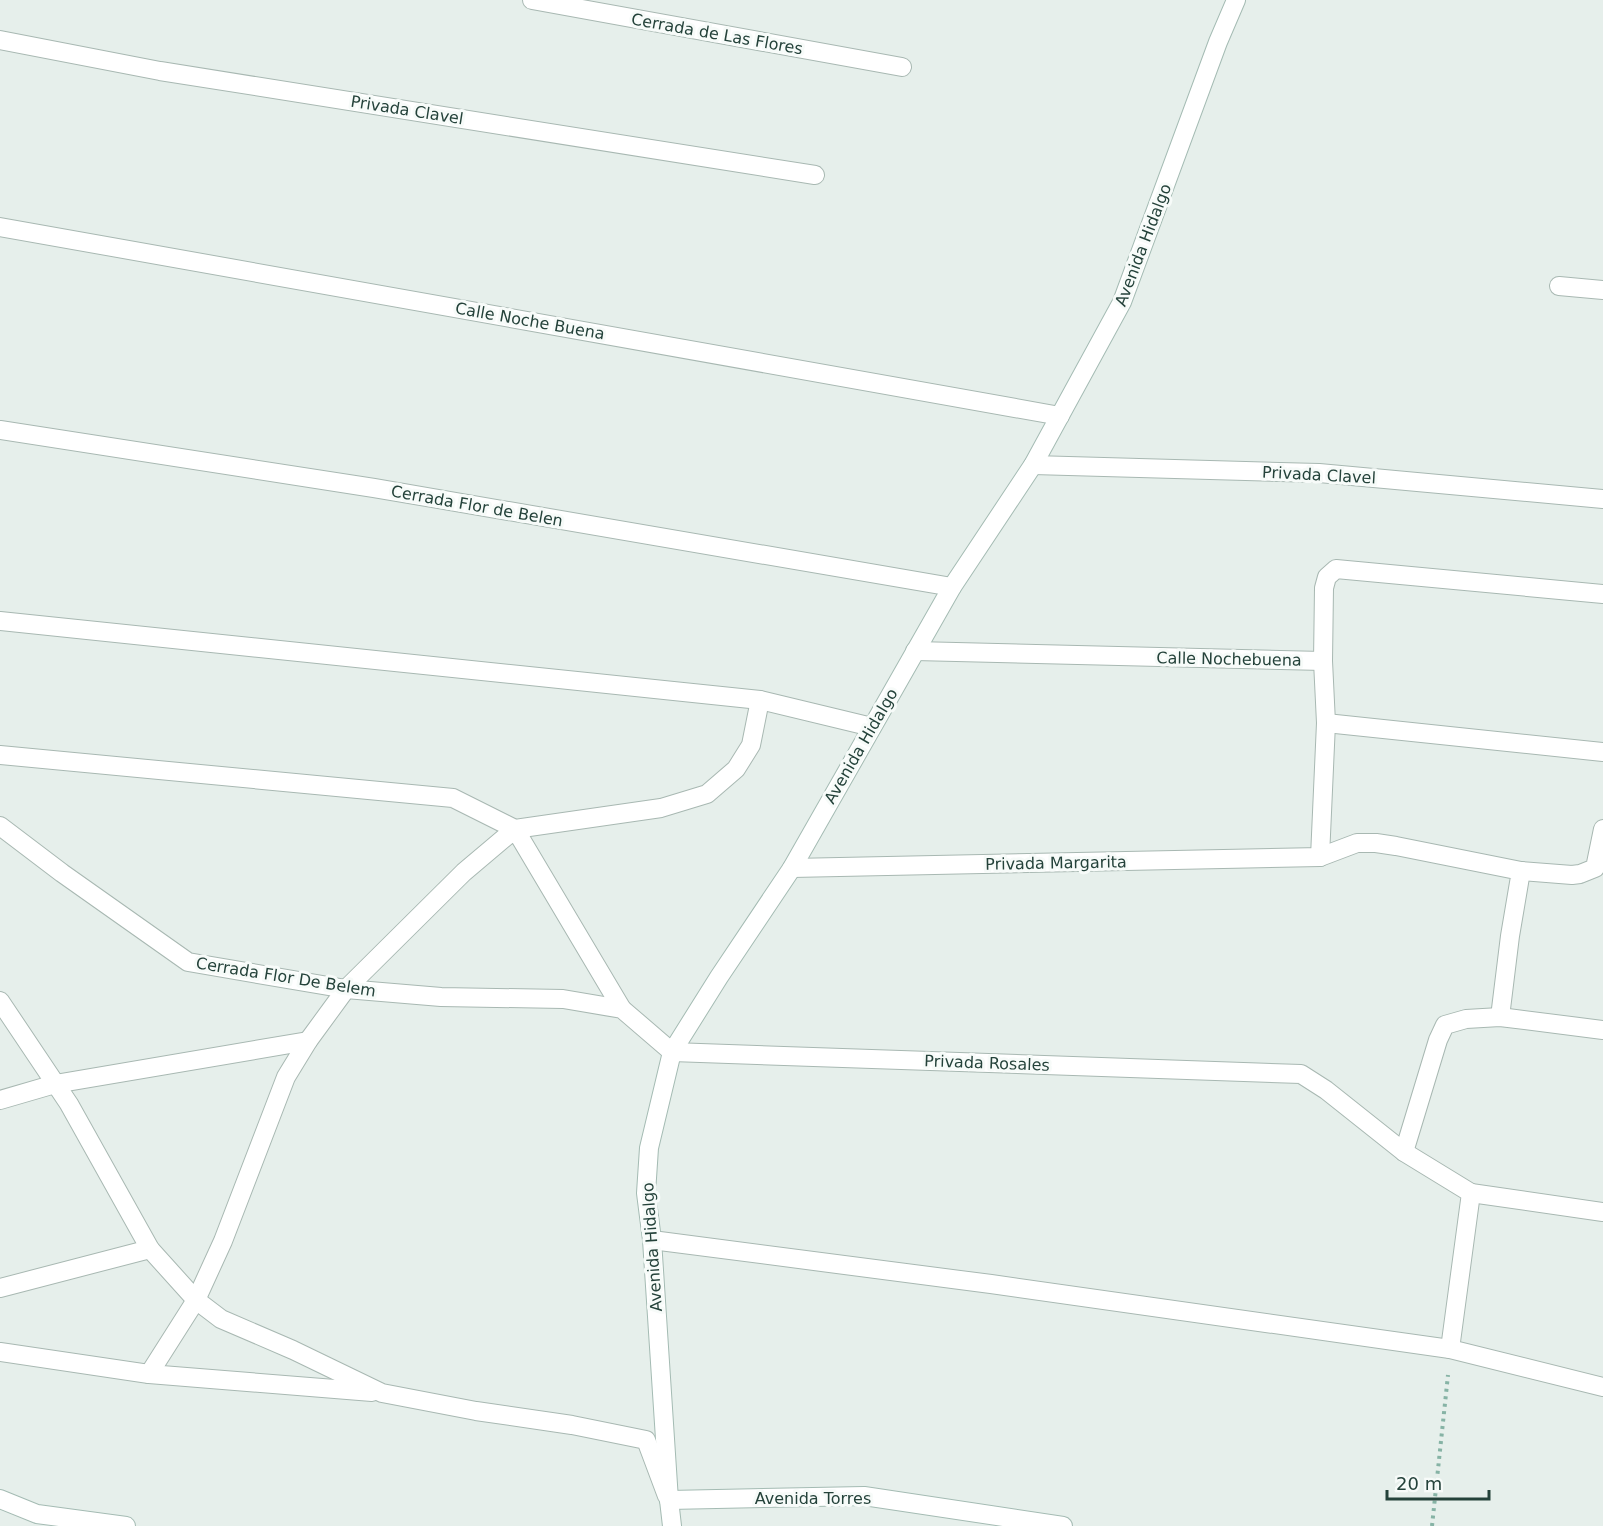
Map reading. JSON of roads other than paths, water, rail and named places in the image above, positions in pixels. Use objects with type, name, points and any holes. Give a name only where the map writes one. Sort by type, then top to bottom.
[{"type":"street","name":"Cerrada de Las Flores","points":[[532,0],[902,67]]},
{"type":"street","name":"Avenida Hidalgo","points":[[672,1526],[652,1240],[646,1193],[649,1148],[672,1052],[792,868],[952,587],[1033,465],[1122,302],[1218,42],[1236,0]]},
{"type":"street","name":"Privada Clavel","points":[[0,40],[160,71],[815,175]]},
{"type":"street","name":"Calle Noche Buena","points":[[0,227],[1060,416]]},
{"type":"street","points":[[1559,286],[1603,290]]},
{"type":"street","name":"Cerrada Flor de Belen","points":[[0,430],[374,488],[952,587]]},
{"type":"street","name":"Privada Clavel","points":[[1033,465],[1319,472],[1603,499]]},
{"type":"street","name":"Calle Nochebuena","points":[[915,651],[1323,661],[1324,588],[1327,577],[1336,569],[1603,594]]},
{"type":"street","points":[[0,621],[760,700],[872,727]]},
{"type":"street","points":[[1320,857],[1326,723],[1323,661]]},
{"type":"street","points":[[150,1374],[196,1300],[223,1241],[286,1077],[308,1041],[346,990],[464,872],[515,829],[661,808],[707,794],[736,769],[751,745],[760,700]]},
{"type":"street","points":[[1326,723],[1603,752]]},
{"type":"street","points":[[0,755],[453,798],[515,829],[622,1009],[672,1052]]},
{"type":"street","name":"Cerrada Flor De Belem","points":[[0,826],[188,962],[346,990],[441,997],[563,999],[622,1009]]},
{"type":"street","name":"Privada Margarita","points":[[792,868],[1320,857],[1357,843],[1376,843],[1521,871],[1572,875],[1595,868],[1603,829]]},
{"type":"street","points":[[1500,1017],[1521,871]]},
{"type":"street","points":[[0,1001],[69,1104],[150,1250],[196,1300],[222,1318],[382,1393]]},
{"type":"street","points":[[1603,1030],[1500,1017],[1466,1019],[1445,1025],[1438,1040],[1404,1152],[1471,1193],[1603,1212]]},
{"type":"street","points":[[0,1100],[55,1084],[308,1041]]},
{"type":"street","name":"Privada Rosales","points":[[672,1052],[1302,1074],[1326,1090],[1404,1152]]},
{"type":"street","points":[[1450,1349],[1471,1193]]},
{"type":"street","points":[[652,1240],[992,1284],[1450,1349],[1603,1387]]},
{"type":"street","points":[[0,1288],[150,1250]]},
{"type":"street","points":[[0,1352],[150,1374],[382,1393],[646,1440],[669,1500]]},
{"type":"street","name":"Avenida Torres","points":[[669,1500],[864,1496],[1063,1526]]},
{"type":"street","points":[[0,1499],[37,1514],[126,1526]]}]
